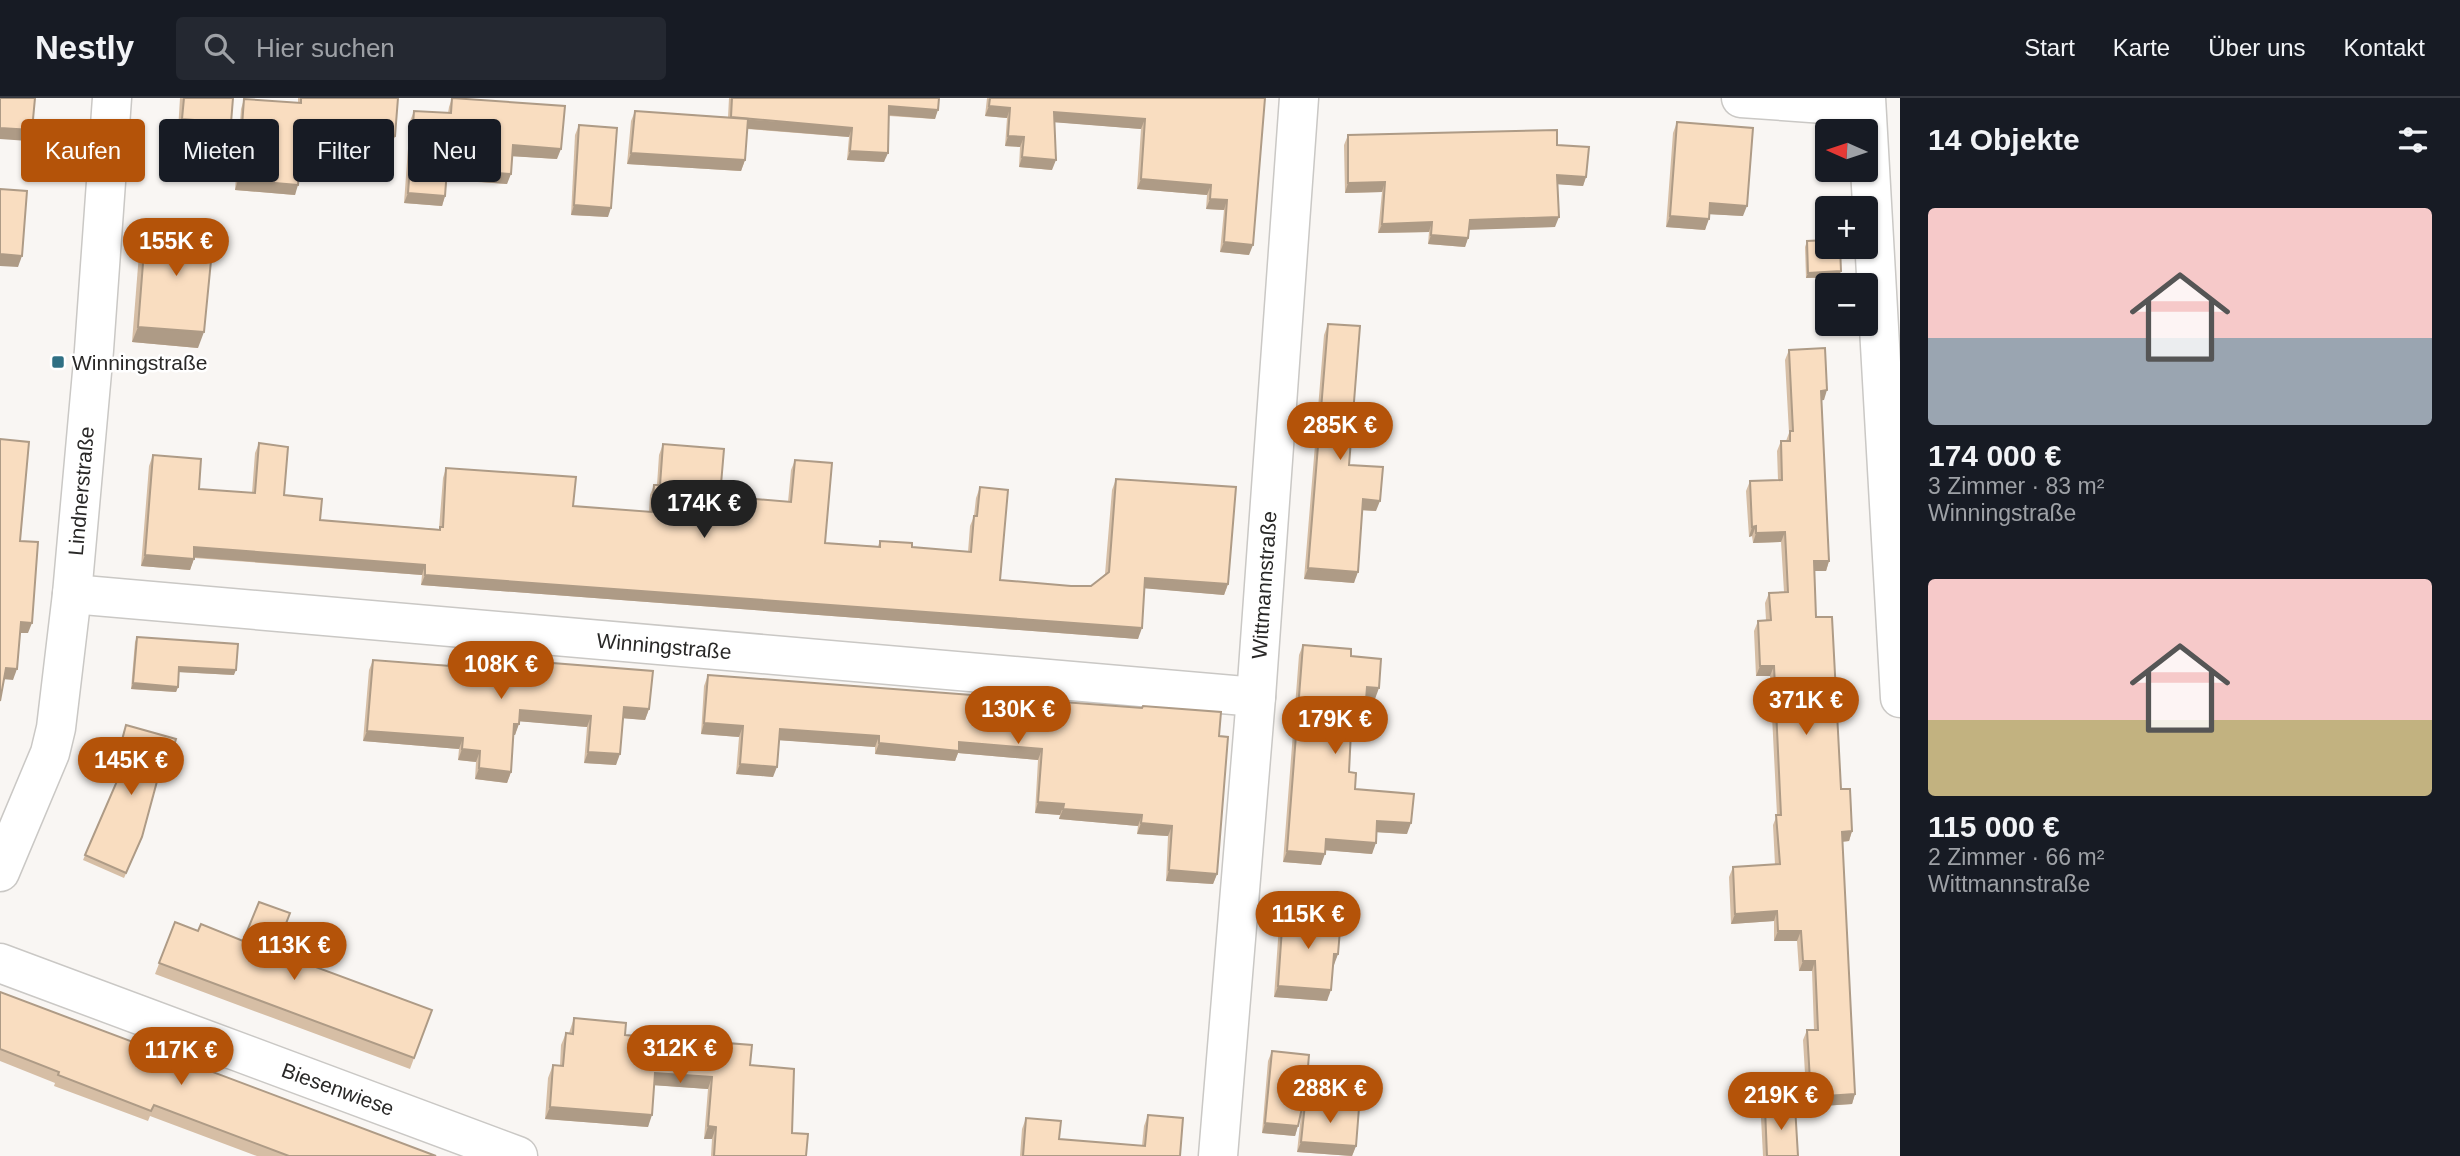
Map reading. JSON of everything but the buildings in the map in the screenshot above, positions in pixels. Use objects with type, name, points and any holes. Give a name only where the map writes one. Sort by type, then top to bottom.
[{"type":"street","name":"Lindnerstraße","points":[[0,872],[50,753],[57,728],[93,363],[112,98]]},
{"type":"street","name":"Wittmannstraße","points":[[1218,1156],[1256,697],[1299,98]]},
{"type":"street","points":[[1741,98],[1866,103],[1893,434],[1900,698]]},
{"type":"street","name":"Winningstraße","points":[[72,594],[1256,697]]},
{"type":"street","name":"Biesenwiese","points":[[0,963],[518,1156]]},
{"type":"place","name":"Winningstraße","points":[[58,362]]}]
